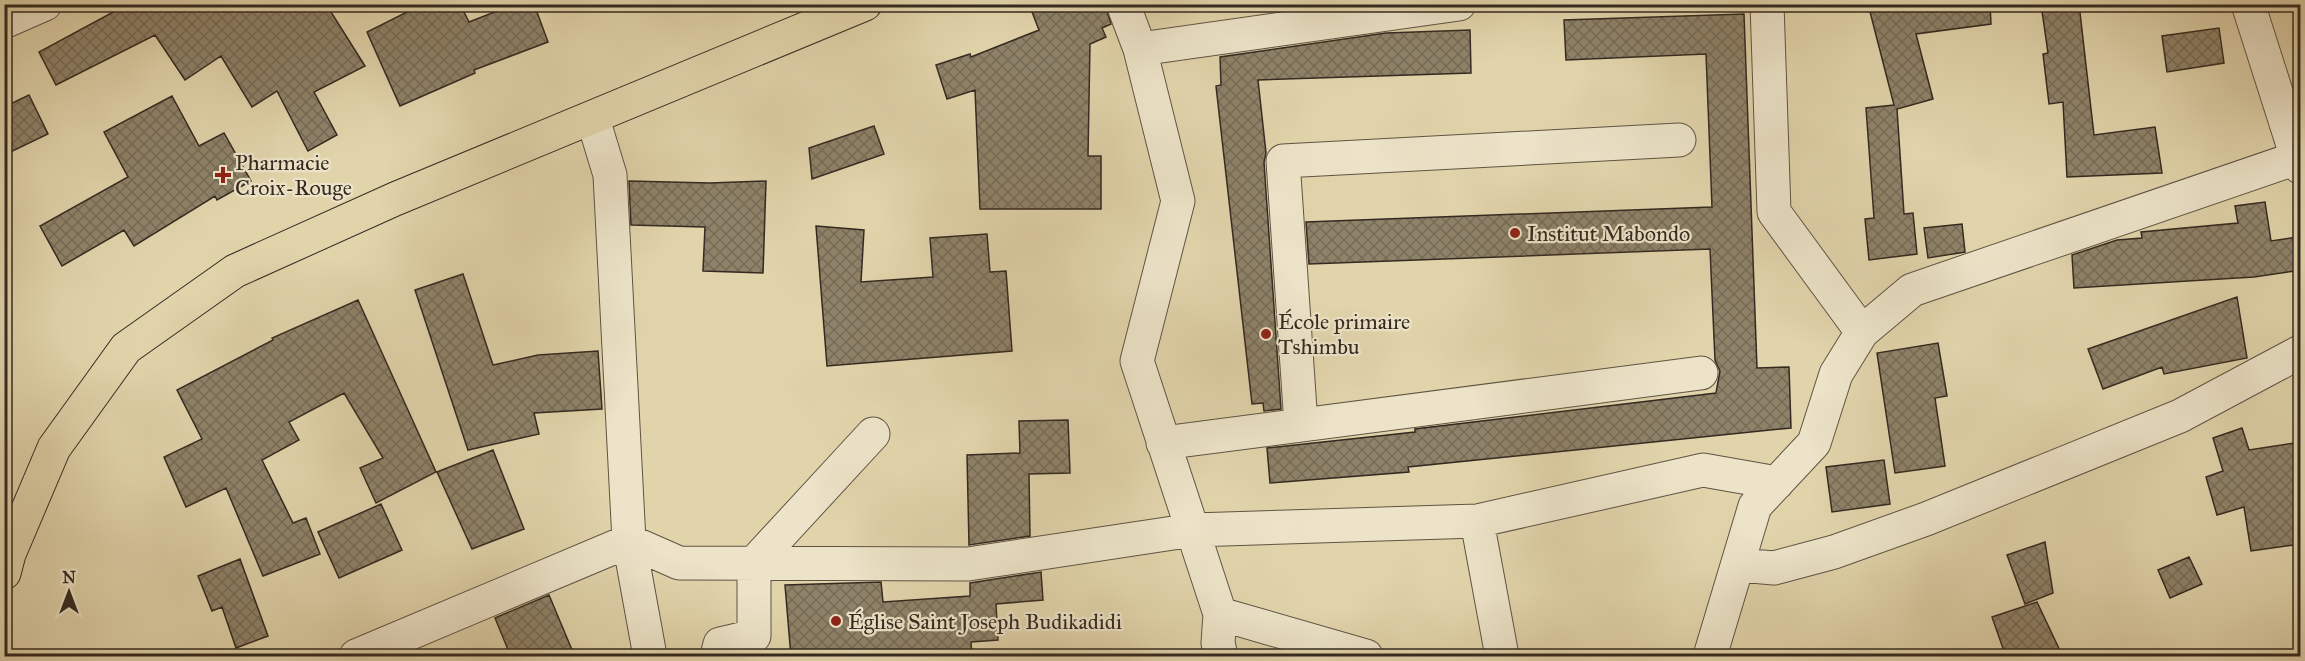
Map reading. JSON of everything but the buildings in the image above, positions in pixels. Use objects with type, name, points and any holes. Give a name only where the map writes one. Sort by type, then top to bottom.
[{"type":"highway","points":[[4,573],[9,554],[54,448],[126,348],[235,271],[395,199],[593,119],[866,4]]},
{"type":"street","points":[[4,22],[45,4]]},
{"type":"street","points":[[1123,4],[1140,49],[1178,201],[1137,361],[1220,614],[1218,643],[1221,657]]},
{"type":"street","points":[[1140,49],[1459,4]]},
{"type":"street","points":[[1767,4],[1774,212],[1862,332]]},
{"type":"street","points":[[1710,657],[1755,506],[1814,444],[1836,374],[1862,332],[1912,290],[2299,162],[2247,4]]},
{"type":"street","points":[[593,119],[610,175],[629,541],[650,657]]},
{"type":"street","points":[[1301,424],[1283,161],[1679,140]]},
{"type":"street","points":[[1739,565],[1774,568],[1834,552],[1926,519],[2180,416],[2301,352]]},
{"type":"street","points":[[1163,443],[1701,373]]},
{"type":"street","points":[[717,657],[720,644],[754,636],[754,563],[873,434]]},
{"type":"street","points":[[356,657],[629,541],[679,562],[968,564],[1193,531],[1478,521],[1703,470],[1777,483]]},
{"type":"street","points":[[1478,521],[1502,657]]},
{"type":"street","points":[[1220,614],[1366,657]]},
{"type":"place","name":"Pharmacie Croix-Rouge","points":[[223,175]]},
{"type":"place","name":"Institut Mabondo","points":[[1515,233]]},
{"type":"place","name":"École primaire Tshimbu","points":[[1266,334]]},
{"type":"place","name":"Église Saint Joseph Budikadidi","points":[[836,621]]}]
